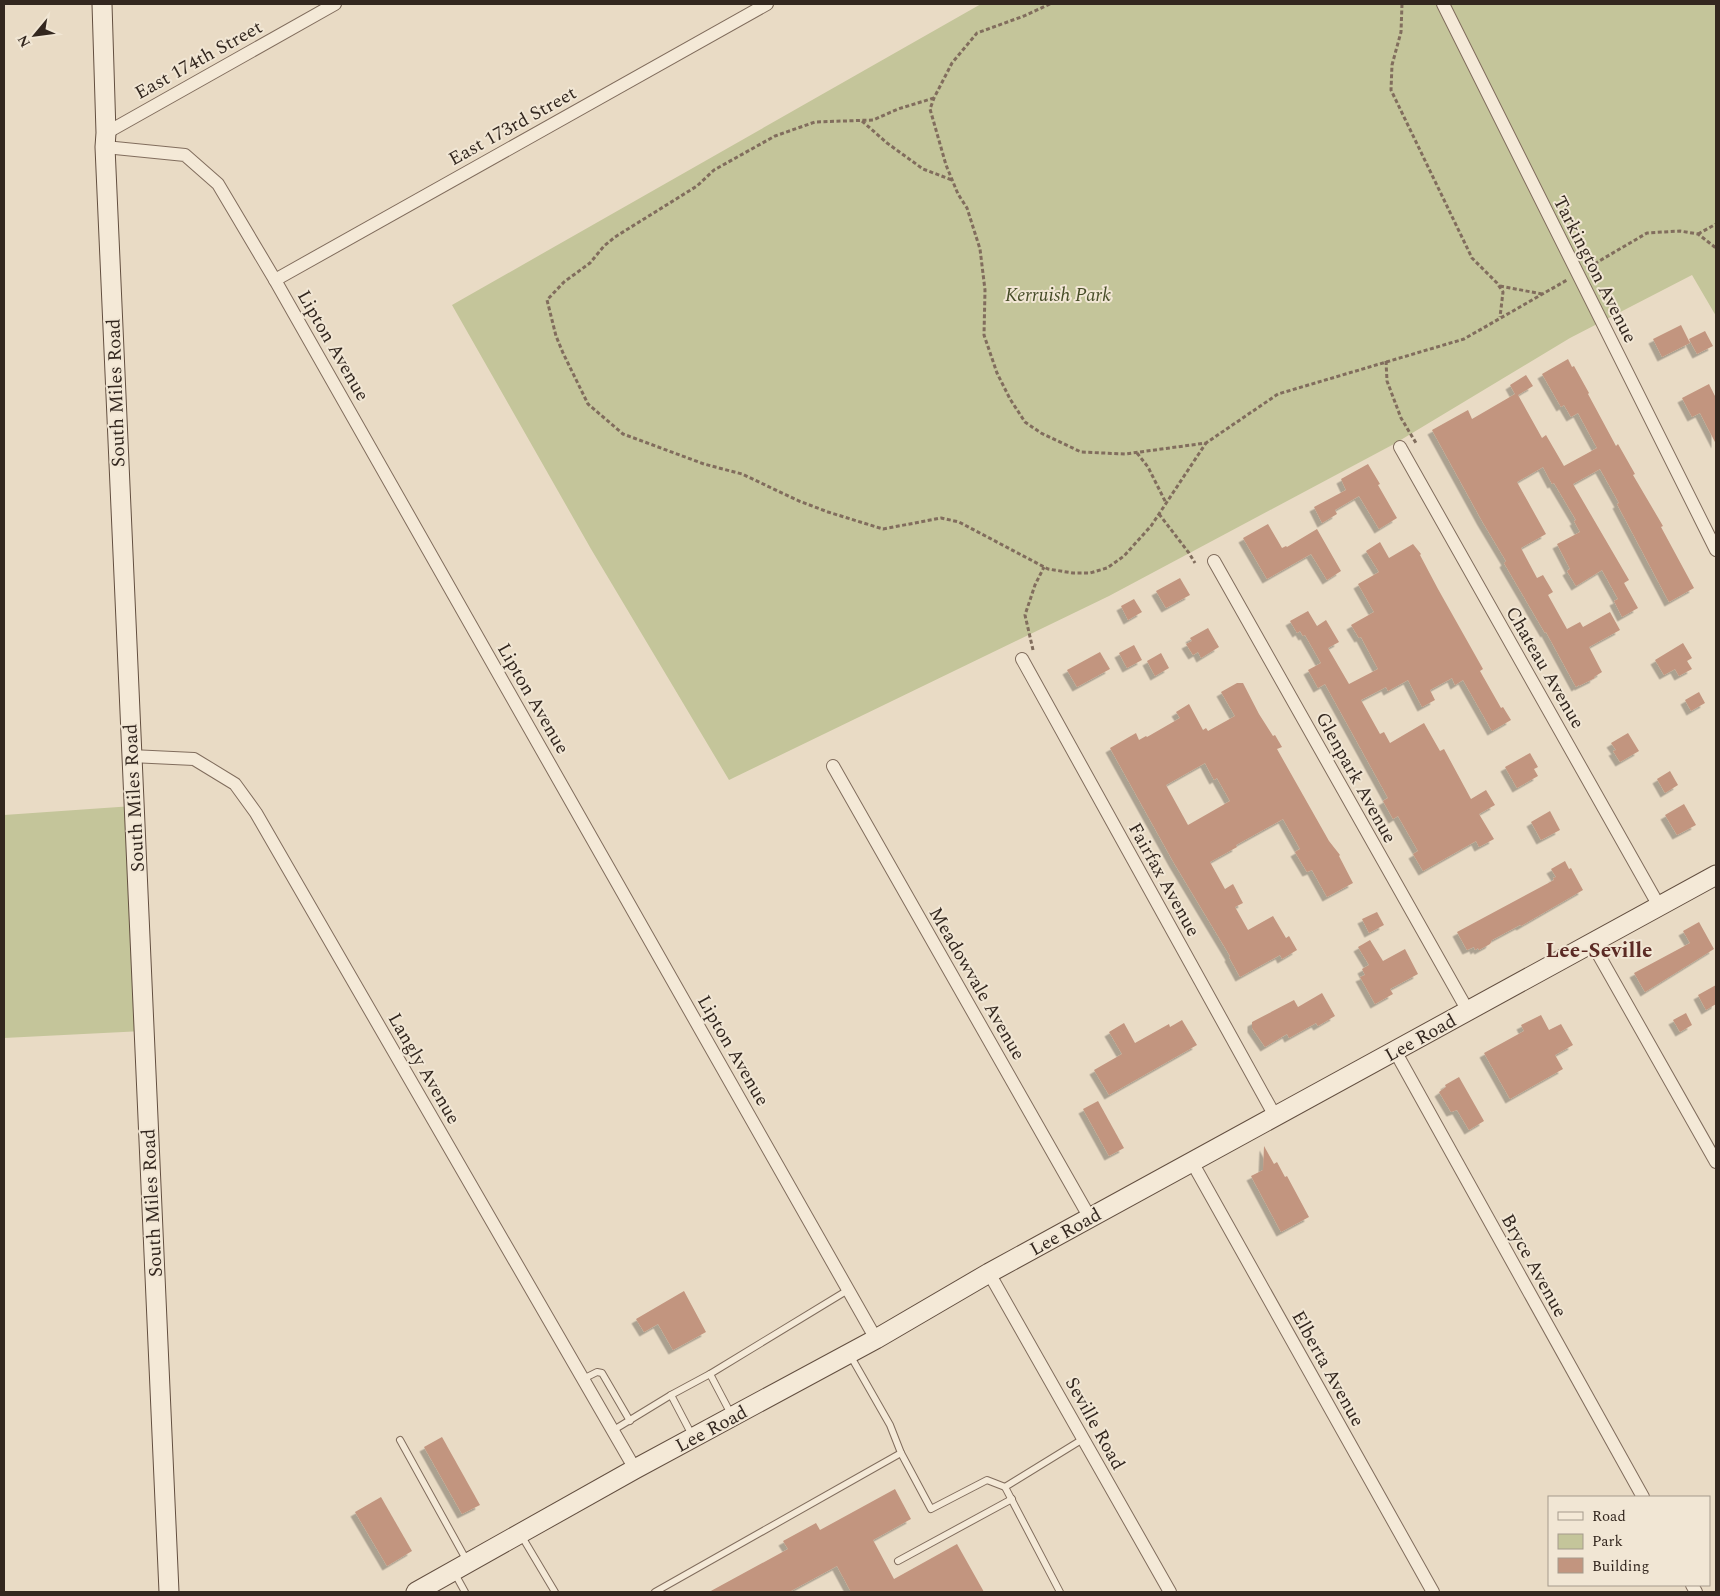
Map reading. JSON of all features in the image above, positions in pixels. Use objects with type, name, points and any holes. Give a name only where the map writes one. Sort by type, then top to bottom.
[{"type":"street","name":"South Miles Road","points":[[102,4],[105,140],[169,1592]]},
{"type":"street","name":"East 174th Street","points":[[105,140],[335,4]]},
{"type":"street","name":"East 173rd Street","points":[[275,280],[768,4]]},
{"type":"street","name":"Tarkington Avenue","points":[[1443,4],[1716,550]]},
{"type":"street","name":"Lipton Avenue","points":[[105,140],[185,156],[218,184],[275,280],[876,1339]]},
{"type":"street","name":"Chateau Avenue","points":[[1400,447],[1659,906]]},
{"type":"street","name":"Glenpark Avenue","points":[[1214,561],[1468,1011]]},
{"type":"street","name":"Fairfax Avenue","points":[[1028,656],[1275,1116]]},
{"type":"street","name":"Langly Avenue","points":[[131,756],[194,759],[235,784],[256,813],[635,1470]]},
{"type":"street","name":"Meadowvale Avenue","points":[[833,766],[1090,1218]]},
{"type":"street","name":"Lee Road","points":[[416,1592],[635,1470],[850,1354],[990,1273],[1716,875]]},
{"type":"street","points":[[1592,943],[1716,1162]]},
{"type":"street","name":"Bryce Avenue","points":[[1395,1051],[1642,1496]]},
{"type":"street","name":"Elberta Avenue","points":[[1192,1162],[1433,1592]]},
{"type":"street","name":"Seville Road","points":[[990,1273],[1170,1592]]},
{"type":"lane","points":[[612,1431],[848,1290]]},
{"type":"lane","points":[[850,1354],[890,1425],[900,1453],[931,1509],[987,1480],[1005,1487],[1060,1592]]},
{"type":"lane","points":[[583,1379],[597,1372],[602,1373],[630,1421]]},
{"type":"lane","points":[[710,1374],[733,1417]]},
{"type":"lane","points":[[671,1395],[694,1438]]},
{"type":"lane","points":[[1005,1487],[1083,1439]]},
{"type":"lane","points":[[400,1440],[461,1567],[465,1592]]},
{"type":"lane","points":[[656,1592],[900,1453]]},
{"type":"lane","points":[[898,1562],[1012,1499]]},
{"type":"lane","points":[[520,1534],[555,1592]]},
{"type":"path","points":[[1050,4],[978,33],[952,63],[930,109],[952,180],[967,208],[980,249],[984,290],[984,335],[997,373],[1010,400],[1025,422],[1041,433],[1081,452],[1125,454],[1206,443]]},
{"type":"path","points":[[1402,4],[1401,32],[1392,65],[1392,90],[1472,258],[1503,292],[1500,318]]},
{"type":"path","points":[[934,98],[898,109],[873,120],[815,122],[775,136],[714,170],[697,186],[647,216],[604,246],[590,263],[564,282],[547,300],[556,336],[588,404],[623,434],[704,464],[742,474],[806,504],[883,529],[941,518],[959,522],[1048,569],[1073,573],[1090,573],[1107,568],[1124,556],[1151,526],[1206,443],[1278,394],[1464,339],[1560,284]]},
{"type":"path","points":[[861,120],[887,143],[923,169],[952,180]]},
{"type":"path","points":[[1698,234],[1716,224]]},
{"type":"path","points":[[1593,266],[1647,233],[1680,231],[1698,234],[1716,248]]},
{"type":"path","points":[[1499,286],[1542,294]]},
{"type":"path","points":[[1386,361],[1388,380],[1401,418],[1416,443]]},
{"type":"path","points":[[1136,452],[1148,468],[1166,503]]},
{"type":"path","points":[[1159,514],[1195,563]]},
{"type":"path","points":[[1028,656],[1026,615],[1035,586],[1044,567]]},
{"type":"green space","name":"Kerruish Park","points":[[981,4],[1716,4],[1716,316],[1692,275],[1570,338],[1394,444],[1109,596],[729,780],[591,549],[452,305]]},
{"type":"green space","points":[[133,806],[143,1031],[4,1038],[4,815]]},
{"type":"building","points":[[1681,325],[1690,343],[1662,357],[1653,339]]},
{"type":"building","points":[[1705,331],[1713,346],[1697,354],[1689,339]]},
{"type":"building","points":[[1568,359],[1589,393],[1616,446],[1618,444],[1635,474],[1633,475],[1663,526],[1661,527],[1694,588],[1669,602],[1600,469],[1573,484],[1629,580],[1624,583],[1638,608],[1622,617],[1614,601],[1618,599],[1602,570],[1576,586],[1567,571],[1570,569],[1557,544],[1580,532],[1574,521],[1576,520],[1543,467],[1517,482],[1546,534],[1521,548],[1537,578],[1543,575],[1553,592],[1548,595],[1567,629],[1580,622],[1583,627],[1610,612],[1620,630],[1589,647],[1602,672],[1595,678],[1576,687],[1546,632],[1504,563],[1506,561],[1432,430],[1468,410],[1472,419],[1515,394],[1510,385],[1526,375],[1533,386],[1518,395],[1542,438],[1546,435],[1564,466],[1597,448],[1578,413],[1571,417],[1564,405],[1561,407],[1542,374]]},
{"type":"building","points":[[1709,384],[1716,398],[1716,444],[1700,413],[1692,417],[1682,398]]},
{"type":"building","points":[[1368,464],[1397,518],[1379,529],[1359,496],[1335,510],[1337,514],[1322,523],[1314,507],[1346,490],[1341,479]]},
{"type":"building","points":[[1268,524],[1282,548],[1287,547],[1317,529],[1341,571],[1327,580],[1311,554],[1267,579],[1243,538]]},
{"type":"building","points":[[1380,542],[1389,558],[1413,544],[1421,554],[1438,589],[1483,669],[1480,671],[1501,708],[1503,707],[1511,720],[1492,731],[1463,680],[1455,685],[1452,678],[1430,690],[1435,700],[1422,707],[1408,680],[1388,691],[1386,687],[1361,700],[1380,734],[1384,732],[1390,743],[1424,723],[1440,751],[1444,749],[1471,799],[1486,790],[1495,805],[1479,814],[1494,839],[1479,847],[1476,841],[1423,871],[1413,854],[1418,851],[1398,816],[1393,819],[1383,801],[1388,798],[1325,684],[1318,688],[1308,670],[1321,663],[1305,635],[1303,636],[1300,631],[1297,633],[1290,621],[1308,611],[1317,626],[1326,620],[1339,642],[1328,648],[1349,684],[1378,669],[1361,637],[1359,638],[1351,625],[1374,612],[1358,584],[1379,572],[1366,551]]},
{"type":"building","points":[[1180,578],[1190,595],[1166,608],[1156,591]]},
{"type":"building","points":[[1134,599],[1142,612],[1128,620],[1121,606]]},
{"type":"building","points":[[1208,628],[1219,647],[1201,658],[1198,652],[1193,655],[1186,644],[1192,641],[1190,638]]},
{"type":"building","points":[[1683,643],[1692,658],[1687,661],[1692,669],[1679,676],[1675,669],[1664,675],[1655,660]]},
{"type":"building","points":[[1134,645],[1142,660],[1127,668],[1119,653]]},
{"type":"building","points":[[1100,652],[1110,669],[1077,687],[1067,670]]},
{"type":"building","points":[[1161,653],[1169,668],[1155,676],[1147,661]]},
{"type":"building","points":[[1237,683],[1243,683],[1259,714],[1282,747],[1277,749],[1329,841],[1340,855],[1353,883],[1327,897],[1312,870],[1307,872],[1295,852],[1300,849],[1283,819],[1210,862],[1225,889],[1233,884],[1243,903],[1235,907],[1248,930],[1273,916],[1286,938],[1289,936],[1297,950],[1282,959],[1280,955],[1240,977],[1230,956],[1174,863],[1110,748],[1136,733],[1139,740],[1147,737],[1180,718],[1176,712],[1189,704],[1203,730],[1206,728],[1208,731],[1235,716],[1221,692]],"holes":[[[1205,763],[1214,780],[1217,778],[1230,801],[1188,825],[1166,785]]]},
{"type":"building","points":[[1699,692],[1705,703],[1691,711],[1685,700]]},
{"type":"building","points":[[1628,733],[1639,751],[1620,762],[1613,751],[1616,750],[1611,743]]},
{"type":"building","points":[[1530,753],[1538,767],[1534,769],[1538,776],[1517,788],[1505,767]]},
{"type":"building","points":[[1670,771],[1678,785],[1665,793],[1657,779]]},
{"type":"building","points":[[1684,804],[1696,825],[1677,835],[1665,815]]},
{"type":"building","points":[[1550,811],[1560,830],[1541,840],[1531,822]]},
{"type":"building","points":[[1565,861],[1583,890],[1521,926],[1492,940],[1490,944],[1479,950],[1478,948],[1475,950],[1474,947],[1467,950],[1457,932],[1554,880],[1553,878],[1556,877],[1551,869]]},
{"type":"building","points":[[1377,912],[1384,925],[1369,933],[1362,919]]},
{"type":"building","points":[[1699,922],[1714,949],[1645,992],[1634,973],[1690,943],[1683,931]]},
{"type":"building","points":[[1370,940],[1383,961],[1405,949],[1418,974],[1390,989],[1393,994],[1375,1004],[1360,977],[1365,975],[1362,969],[1369,965],[1358,947]]},
{"type":"building","points":[[1716,985],[1716,1004],[1706,1010],[1698,995]]},
{"type":"building","points":[[1322,993],[1335,1016],[1318,1026],[1316,1023],[1289,1038],[1287,1034],[1265,1047],[1252,1028],[1252,1022],[1294,1000],[1298,1007]]},
{"type":"building","points":[[1686,1013],[1692,1025],[1680,1032],[1673,1020]]},
{"type":"building","points":[[1541,1015],[1549,1030],[1561,1024],[1573,1045],[1555,1055],[1563,1069],[1510,1099],[1484,1053],[1524,1031],[1521,1025]]},
{"type":"building","points":[[1182,1020],[1197,1045],[1109,1095],[1094,1070],[1122,1054],[1109,1032],[1124,1023],[1135,1043],[1169,1024],[1170,1027]]},
{"type":"building","points":[[1459,1077],[1484,1121],[1469,1130],[1457,1110],[1451,1112],[1439,1092],[1446,1087],[1445,1085]]},
{"type":"building","points":[[1098,1101],[1124,1148],[1109,1156],[1083,1109]]},
{"type":"building","points":[[1264,1146],[1274,1164],[1277,1162],[1285,1177],[1287,1176],[1309,1217],[1281,1232],[1251,1176],[1263,1170]]},
{"type":"building","points":[[684,1291],[706,1332],[673,1350],[658,1324],[644,1332],[636,1319]]},
{"type":"building","points":[[442,1437],[480,1505],[462,1514],[424,1447]]},
{"type":"building","points":[[895,1489],[911,1519],[873,1540],[894,1579],[957,1544],[984,1592],[851,1592],[837,1566],[789,1592],[709,1592],[788,1549],[783,1541],[816,1523],[820,1530]]},
{"type":"building","points":[[381,1497],[412,1551],[387,1566],[355,1512]]},
{"type":"district","name":"Lee-Seville","points":[[1599,950]]}]
